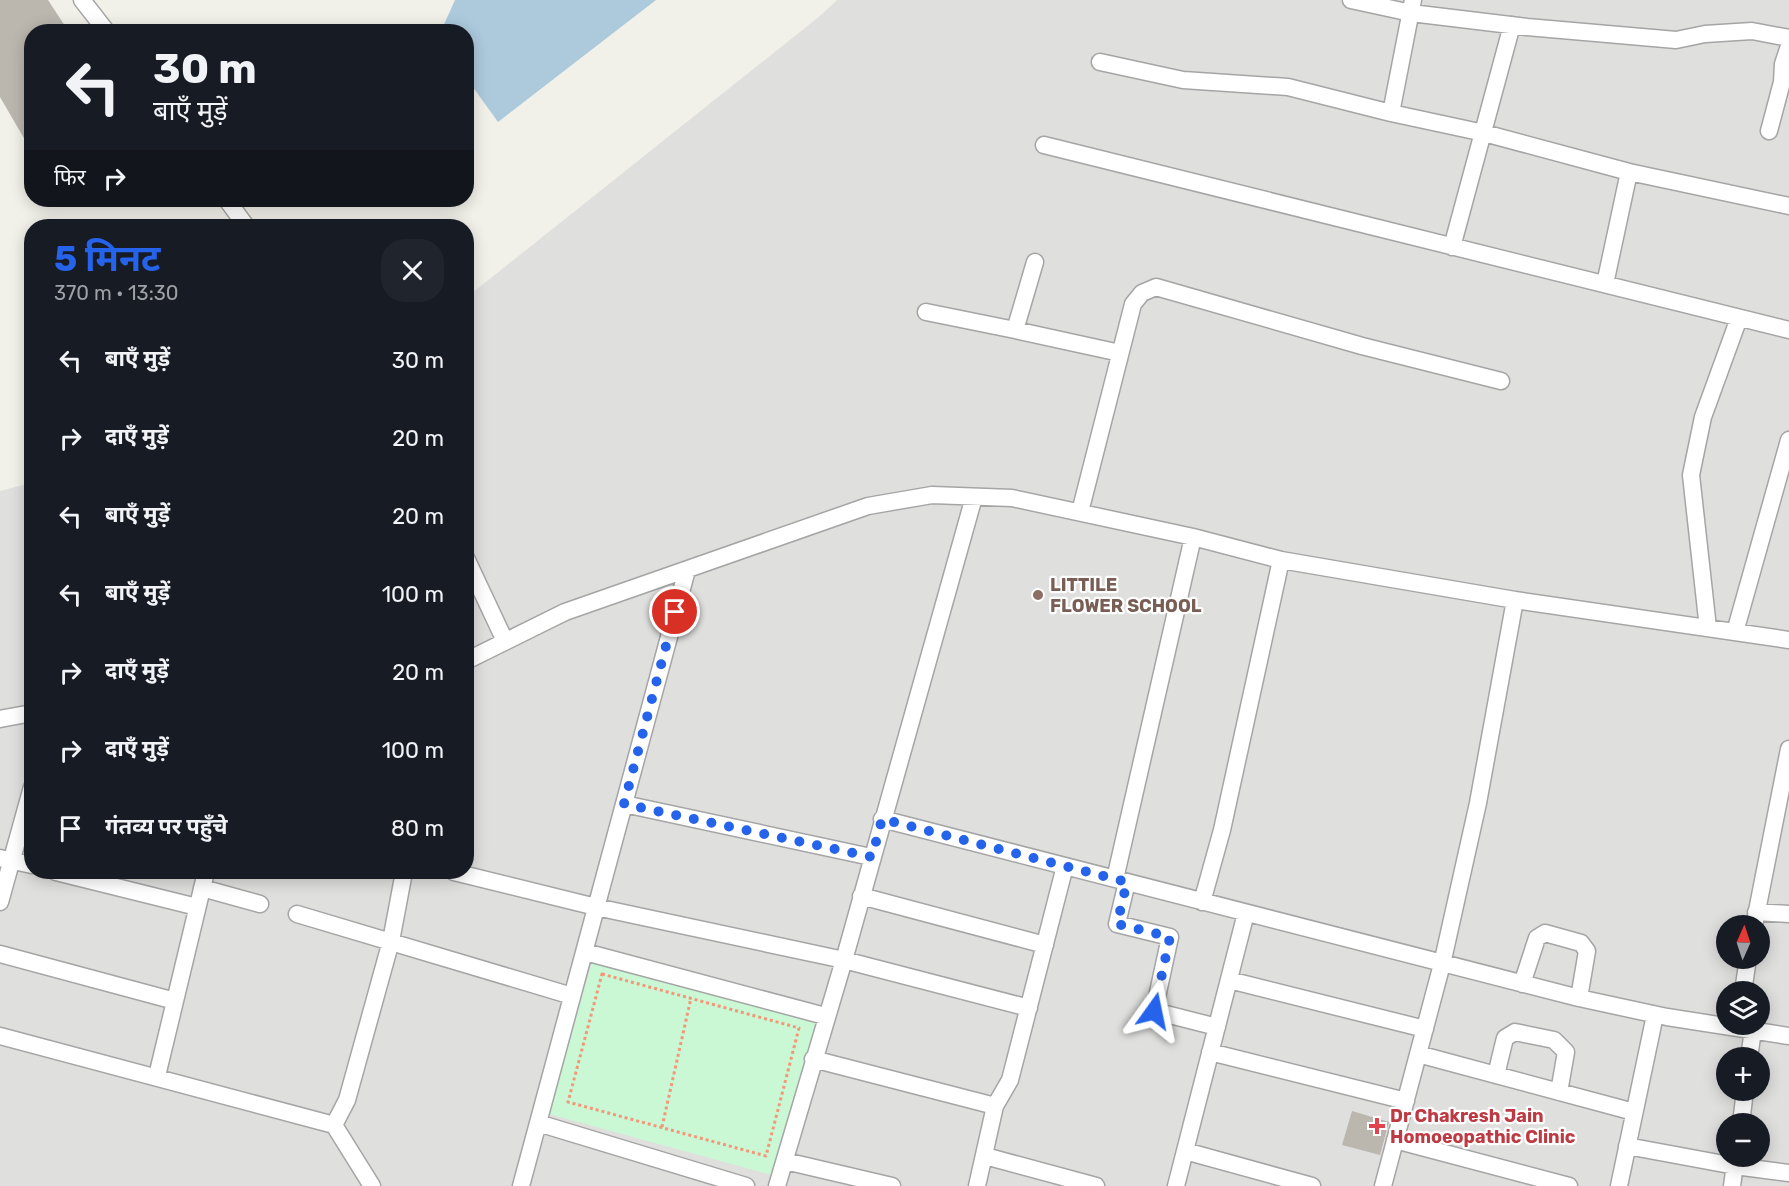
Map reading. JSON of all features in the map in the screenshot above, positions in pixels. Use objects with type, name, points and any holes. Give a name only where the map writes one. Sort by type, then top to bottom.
[{"type":"street","points":[[82,0],[101,24]]},
{"type":"street","points":[[1351,0],[1412,7],[1512,25],[1676,40],[1705,34],[1752,31],[1789,39]]},
{"type":"street","points":[[1391,112],[1412,7]]},
{"type":"street","points":[[1452,247],[1512,25]]},
{"type":"street","points":[[1768,131],[1782,82],[1783,64],[1789,46]]},
{"type":"street","points":[[1100,62],[1183,80],[1288,87],[1484,133],[1629,172],[1789,206]]},
{"type":"street","points":[[1044,145],[1789,330]]},
{"type":"street","points":[[1605,284],[1629,172]]},
{"type":"street","points":[[1015,330],[1035,262]]},
{"type":"street","points":[[1080,512],[1133,304],[1142,293],[1156,287],[1362,346],[1501,381]]},
{"type":"street","points":[[926,312],[1120,352]]},
{"type":"street","points":[[1708,628],[1691,474],[1703,417],[1739,318]]},
{"type":"street","points":[[1735,632],[1782,497],[1789,440]]},
{"type":"street","points":[[474,656],[565,612],[868,506],[932,495],[1012,498],[1193,537],[1281,560],[1515,600],[1789,640]]},
{"type":"street","points":[[777,1186],[825,1016],[844,960],[974,497]]},
{"type":"street","points":[[1193,537],[1121,881],[1117,924],[1170,937],[1154,1011],[1217,1027]]},
{"type":"street","points":[[1202,902],[1222,830],[1281,560]]},
{"type":"street","points":[[521,1186],[687,570]]},
{"type":"street","points":[[474,575],[505,641]]},
{"type":"street","points":[[1383,1186],[1442,964],[1478,803],[1515,600]]},
{"type":"street","points":[[0,719],[24,714]]},
{"type":"street","points":[[1756,915],[1789,749]]},
{"type":"street","points":[[624,804],[872,857]]},
{"type":"street","points":[[0,902],[6,859],[24,809]]},
{"type":"street","points":[[882,819],[1579,998],[1654,1014],[1716,1023]]},
{"type":"street","points":[[6,859],[24,863]]},
{"type":"street","points":[[980,1186],[995,1106],[1010,1080],[1065,866]]},
{"type":"street","points":[[474,877],[597,907],[844,960],[1029,1008]]},
{"type":"street","points":[[84,879],[197,907]]},
{"type":"street","points":[[334,1125],[347,1100],[391,941],[403,879]]},
{"type":"street","points":[[157,1076],[204,880],[260,904]]},
{"type":"street","points":[[861,896],[1045,945]]},
{"type":"street","points":[[1176,1186],[1246,913]]},
{"type":"street","points":[[297,914],[572,996]]},
{"type":"street","points":[[1770,917],[1789,914]]},
{"type":"street","points":[[1522,984],[1537,938],[1545,933],[1581,943],[1587,951],[1579,998]]},
{"type":"street","points":[[585,952],[825,1016]]},
{"type":"street","points":[[0,954],[175,1000]]},
{"type":"street","points":[[1229,980],[1425,1029]]},
{"type":"street","points":[[1619,1186],[1654,1014]]},
{"type":"street","points":[[1496,1075],[1505,1038],[1515,1032],[1554,1040],[1566,1052],[1559,1092]]},
{"type":"street","points":[[1770,1032],[1789,1036]]},
{"type":"street","points":[[0,1036],[334,1125],[372,1186]]},
{"type":"street","points":[[1210,1052],[1406,1101]]},
{"type":"street","points":[[1418,1054],[1634,1112]]},
{"type":"street","points":[[813,1059],[995,1106]]},
{"type":"street","points":[[538,1123],[746,1186]]},
{"type":"street","points":[[1395,1140],[1569,1186]]},
{"type":"street","points":[[1628,1146],[1716,1158]]},
{"type":"street","points":[[1185,1151],[1312,1186]]},
{"type":"street","points":[[985,1156],[1096,1186]]},
{"type":"street","points":[[785,1161],[892,1186]]},
{"type":"street","points":[[1732,1186],[1735,1167]]},
{"type":"street","points":[[1762,1167],[1789,1173]]},
{"type":"path","points":[[602,974],[691,998],[800,1028],[766,1156],[568,1102],[602,974]]},
{"type":"path","points":[[662,1127],[691,998]]},
{"type":"shaded area","points":[[837,0],[1789,0],[1789,1186],[0,1186],[0,491],[24,485],[24,879],[474,879],[474,291],[820,16]]},
{"type":"green space","points":[[592,962],[819,1021],[775,1176],[549,1114]]},
{"type":"water","points":[[455,0],[656,0],[498,122],[474,89],[474,24],[444,24]]},
{"type":"building","points":[[0,0],[48,0],[64,24],[24,24],[24,138],[0,97]]},
{"type":"building","points":[[1352,1111],[1389,1122],[1380,1155],[1342,1145]]},
{"type":"place","name":"LITTILE FLOWER SCHOOL","points":[[1038,595]]},
{"type":"place","name":"Dr Chakresh Jain Homoeopathic Clinic","points":[[1377,1126]]},
{"type":"route","points":[[675,612],[624,804],[872,857],[882,819],[1127,882],[1117,924],[1170,937],[1154,1011]]}]
